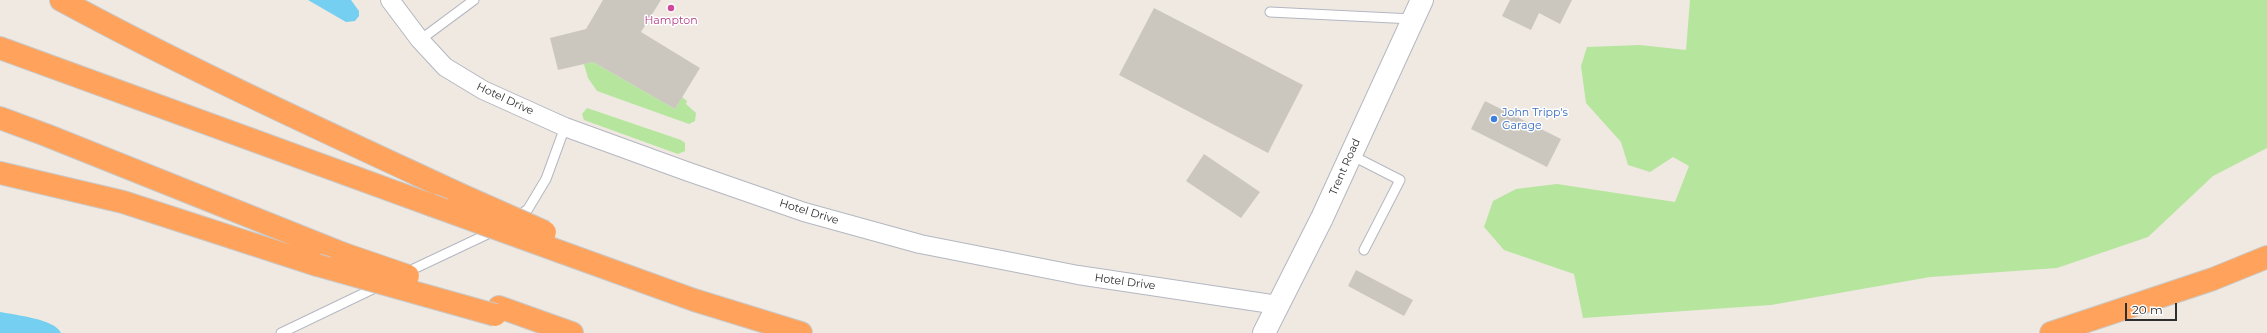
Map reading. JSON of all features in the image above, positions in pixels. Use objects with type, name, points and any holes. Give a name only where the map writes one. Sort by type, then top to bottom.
[{"type":"highway","points":[[61,0],[119,32],[246,95],[457,193],[567,248],[694,300],[801,333]]},
{"type":"highway","points":[[0,48],[431,205],[567,248]]},
{"type":"highway","points":[[0,118],[46,135],[341,254],[497,311],[563,333]]},
{"type":"highway","points":[[0,173],[123,202],[317,265],[497,311],[572,333]]},
{"type":"highway","points":[[2051,333],[2198,284],[2267,257]]},
{"type":"street","name":"Hotel Drive","points":[[390,0],[420,40],[445,67],[483,90],[566,127],[804,212],[920,244],[1078,275],[1278,305]]},
{"type":"street","name":"Trent Road","points":[[1264,333],[1351,155],[1417,9]]},
{"type":"lane","points":[[420,40],[474,0]]},
{"type":"lane","points":[[1270,12],[1417,9]]},
{"type":"lane","points":[[281,333],[504,226],[528,209],[546,179],[566,127]]},
{"type":"lane","points":[[1351,155],[1400,180],[1364,250]]},
{"type":"green space","points":[[1690,0],[2267,0],[2267,148],[2213,176],[2148,237],[2057,268],[1930,277],[1771,305],[1583,318],[1574,274],[1504,250],[1484,227],[1493,201],[1516,189],[1557,184],[1675,202],[1689,166],[1673,157],[1650,172],[1628,165],[1621,142],[1586,103],[1581,66],[1587,47],[1640,45],[1686,50]]},
{"type":"green space","points":[[593,62],[675,109],[682,97],[687,101],[686,104],[696,113],[695,121],[689,124],[597,91],[588,78],[584,64]]},
{"type":"green space","points":[[587,108],[681,140],[685,143],[685,151],[678,154],[584,120],[582,114]]},
{"type":"water","points":[[308,0],[351,0],[359,11],[359,16],[355,21],[346,22]]},
{"type":"water","points":[[0,312],[43,321],[57,328],[61,333],[0,333]]},
{"type":"building","points":[[603,0],[661,0],[641,32],[700,68],[675,109],[593,62],[558,70],[550,38],[586,29]]},
{"type":"building","points":[[1510,0],[1572,0],[1560,24],[1539,13],[1531,30],[1502,16]]},
{"type":"building","points":[[1154,8],[1303,85],[1268,153],[1119,75]]},
{"type":"building","points":[[1485,101],[1561,139],[1547,167],[1471,129]]},
{"type":"building","points":[[1204,154],[1260,192],[1241,218],[1186,181]]},
{"type":"building","points":[[1356,270],[1413,300],[1404,316],[1348,286]]},
{"type":"place","name":"Hampton","points":[[671,8]]},
{"type":"place","name":"John Tripp's Garage","points":[[1494,119]]}]
